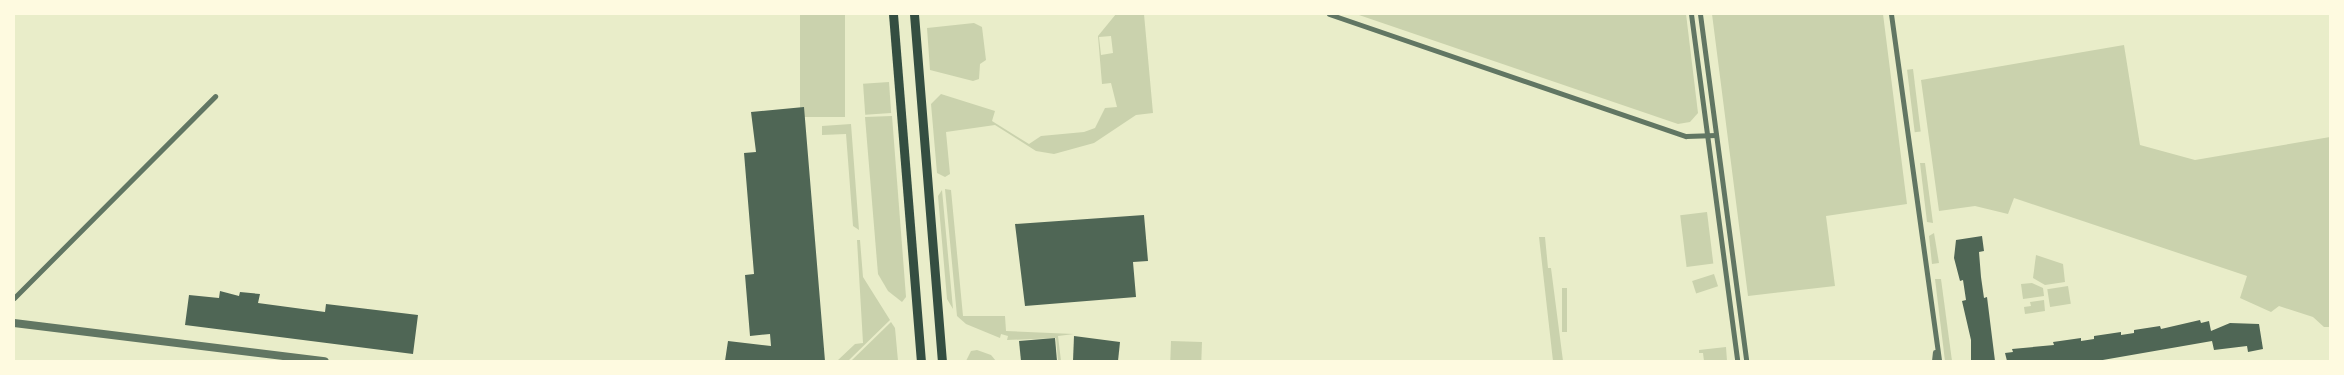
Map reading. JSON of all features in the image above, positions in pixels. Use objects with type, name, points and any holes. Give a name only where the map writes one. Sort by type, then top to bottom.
[{"type":"main road","points":[[893,14],[920,361]]},
{"type":"main road","points":[[914,14],[942,361]]},
{"type":"street","points":[[1328,14],[1686,136],[1716,135]]},
{"type":"street","points":[[1691,14],[1737,361]]},
{"type":"street","points":[[1700,14],[1746,361]]},
{"type":"street","points":[[1891,14],[1939,361]]},
{"type":"street","points":[[14,298],[215,96]]},
{"type":"street","points":[[14,323],[325,361]]},
{"type":"street","points":[[1934,361],[1936,346]]},
{"type":"green space","points":[[800,14],[845,14],[845,117],[800,117]]},
{"type":"green space","points":[[1116,14],[1144,14],[1153,113],[1136,115],[1094,143],[1054,154],[1036,151],[995,125],[946,132],[950,174],[945,177],[937,173],[931,104],[941,94],[995,111],[992,121],[1029,144],[1041,136],[1084,132],[1095,128],[1105,108],[1117,107],[1111,83],[1102,84],[1098,36]],"holes":[[[1111,36],[1113,53],[1101,55],[1099,37]]]},
{"type":"green space","points":[[1356,14],[1686,14],[1698,113],[1690,122],[1678,124]]},
{"type":"green space","points":[[1712,14],[1883,14],[1907,204],[1826,216],[1835,286],[1748,296]]},
{"type":"green space","points":[[974,23],[982,27],[986,60],[980,64],[979,79],[973,81],[930,70],[927,28]]},
{"type":"green space","points":[[2124,45],[2140,145],[2195,160],[2330,137],[2330,327],[2324,327],[2313,317],[2279,306],[2271,312],[2240,298],[2247,276],[2014,198],[2008,214],[1975,206],[1939,211],[1921,80]]},
{"type":"green space","points":[[1913,69],[1921,132],[1915,132],[1907,70]]},
{"type":"green space","points":[[889,82],[891,113],[865,115],[863,84]]},
{"type":"green space","points":[[892,116],[906,297],[902,302],[888,291],[878,274],[865,117]]},
{"type":"green space","points":[[851,124],[859,230],[853,226],[846,134],[822,135],[822,126]]},
{"type":"green space","points":[[1920,163],[1925,163],[1933,223],[1927,222]]},
{"type":"green space","points":[[945,189],[951,190],[963,316],[1005,316],[1006,331],[1074,334],[1058,336],[1061,361],[1058,361],[1056,338],[1007,340],[1008,336],[1001,334],[1000,338],[966,324],[957,316]]},
{"type":"green space","points":[[942,190],[953,309],[947,299],[938,196]]},
{"type":"green space","points":[[1707,212],[1713,264],[1687,267],[1680,215]]},
{"type":"green space","points":[[1934,233],[1939,263],[1932,264],[1929,236]]},
{"type":"green space","points":[[1539,237],[1545,237],[1548,268],[1551,268],[1563,361],[1553,361]]},
{"type":"green space","points":[[857,240],[860,240],[863,277],[890,320],[848,361],[837,361],[855,344],[863,343]]},
{"type":"green space","points":[[2036,255],[2063,264],[2065,282],[2045,285],[2033,278]]},
{"type":"green space","points":[[1714,274],[1718,286],[1696,293],[1692,281]]},
{"type":"green space","points":[[1935,279],[1941,279],[1952,361],[1945,361]]},
{"type":"green space","points":[[2032,283],[2043,288],[2044,296],[2023,299],[2021,284]]},
{"type":"green space","points":[[2068,286],[2071,304],[2050,307],[2047,289]]},
{"type":"green space","points":[[1562,288],[1567,288],[1567,332],[1562,332]]},
{"type":"green space","points":[[2044,300],[2045,311],[2025,314],[2024,307],[2031,306],[2030,302]]},
{"type":"green space","points":[[891,322],[895,328],[898,361],[851,361]]},
{"type":"green space","points":[[1171,341],[1202,342],[1201,361],[1170,361]]},
{"type":"green space","points":[[1726,347],[1727,361],[1704,361],[1703,353],[1699,353],[1699,350]]},
{"type":"green space","points":[[977,350],[991,355],[996,361],[966,361],[971,351]]},
{"type":"building","points":[[804,107],[825,361],[725,361],[728,341],[771,346],[770,334],[750,336],[745,275],[754,274],[744,153],[756,152],[751,112]]},
{"type":"building","points":[[1144,215],[1148,261],[1133,262],[1136,297],[1025,306],[1015,224]]},
{"type":"building","points":[[1982,236],[1984,251],[1979,252],[1981,277],[1984,298],[1987,297],[1995,361],[1971,361],[1971,340],[1962,301],[1966,300],[1963,280],[1960,281],[1954,258],[1956,240]]},
{"type":"building","points":[[220,291],[239,296],[240,292],[260,294],[258,303],[325,312],[326,304],[418,315],[413,354],[185,325],[189,295],[219,298]]},
{"type":"building","points":[[2200,320],[2201,323],[2209,321],[2211,331],[2230,323],[2259,324],[2263,349],[2248,352],[2247,346],[2214,350],[2212,341],[2097,361],[2007,361],[2005,353],[2013,352],[2012,349],[2054,345],[2053,342],[2081,338],[2081,341],[2094,339],[2094,336],[2121,332],[2121,335],[2134,333],[2134,330],[2160,326],[2161,329]]},
{"type":"building","points":[[1074,336],[1120,342],[1118,361],[1073,361]]},
{"type":"building","points":[[1055,338],[1057,361],[1021,361],[1019,341]]}]
